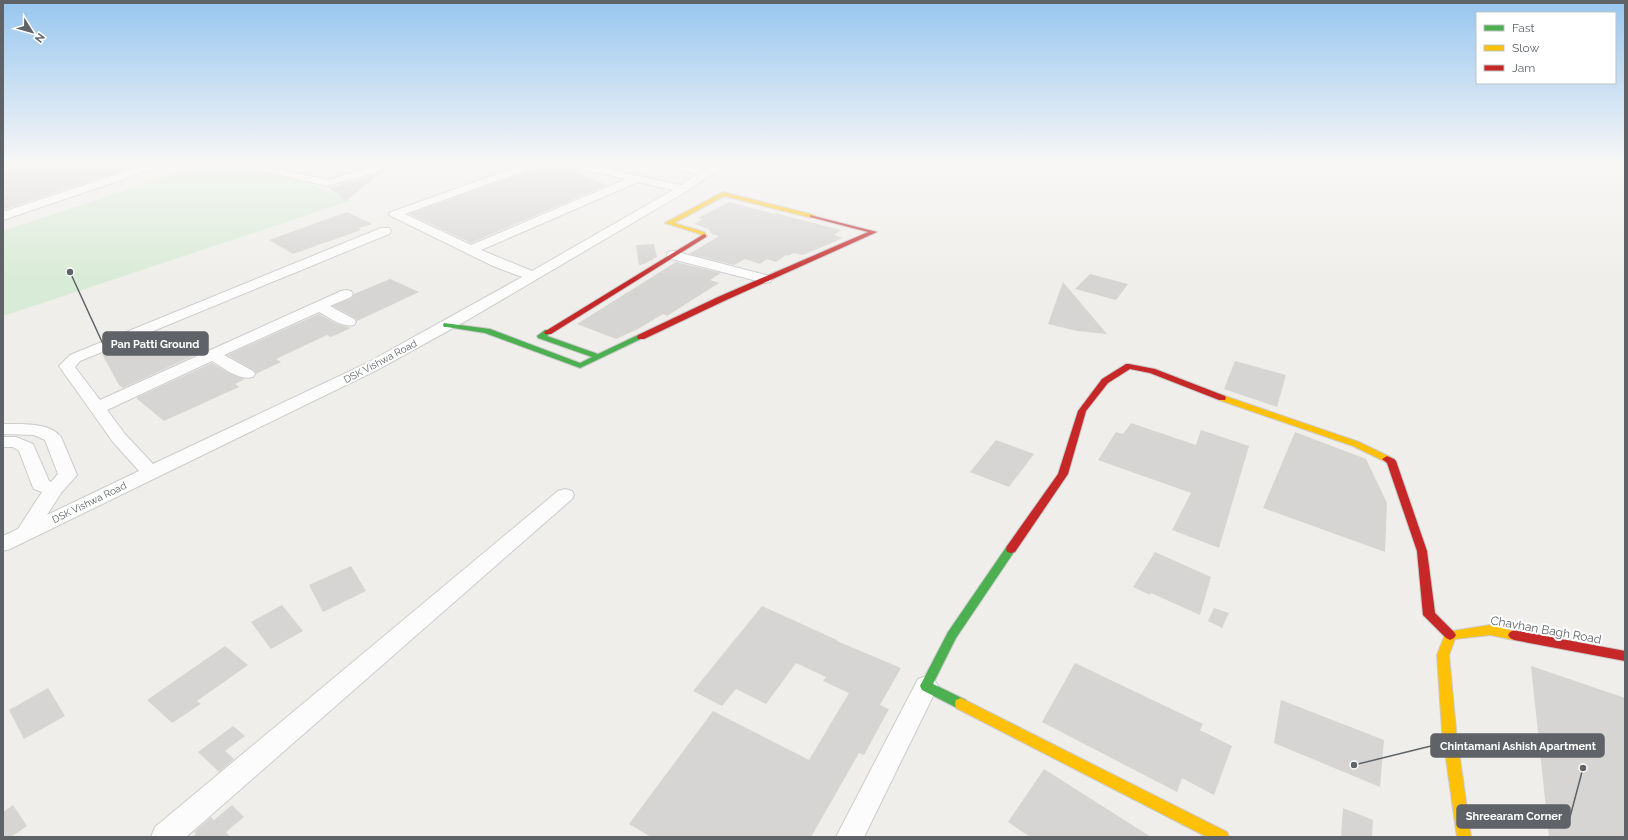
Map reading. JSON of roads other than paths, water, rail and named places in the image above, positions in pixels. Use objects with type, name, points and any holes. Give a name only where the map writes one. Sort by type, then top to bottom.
[{"type":"street","points":[[3,216],[41,203]]},
{"type":"street","points":[[425,203],[395,214],[498,263],[532,276]]},
{"type":"street","points":[[471,250],[580,203]]},
{"type":"street","name":"DSK Vishwa Road","points":[[3,544],[371,367],[658,203]]},
{"type":"street","points":[[598,357],[541,336],[704,236],[702,233],[668,223],[705,203]]},
{"type":"street","points":[[447,325],[487,331],[580,366],[765,279],[874,232],[759,203]]},
{"type":"street","points":[[151,473],[119,438],[67,366],[75,358],[385,231]]},
{"type":"street","points":[[673,255],[765,279]]},
{"type":"street","points":[[97,408],[346,294]]},
{"type":"street","points":[[320,306],[349,322]]},
{"type":"street","points":[[212,355],[247,374]]},
{"type":"street","points":[[850,837],[952,635],[1063,474],[1082,411],[1105,381],[1129,366],[1152,371],[1228,400],[1356,444],[1391,461],[1422,551],[1429,615],[1450,635],[1443,655],[1449,730],[1464,837]]},
{"type":"street","name":"DSK Vishwa Road","points":[[3,429],[37,430],[52,437],[68,475],[54,489],[25,533]]},
{"type":"street","points":[[3,442],[16,442],[27,448],[41,485],[54,489]]},
{"type":"street","points":[[165,837],[565,495]]},
{"type":"street","name":"Chavhan Bagh Road","points":[[1450,635],[1490,630],[1625,656]]},
{"type":"street","points":[[926,686],[1222,837]]},
{"type":"place","name":"Pan Patti Ground","points":[[70,272]]},
{"type":"place","name":"Chintamani Ashish Apartment","points":[[1354,765]]},
{"type":"place","name":"Shreearam Corner","points":[[1583,768]]}]
